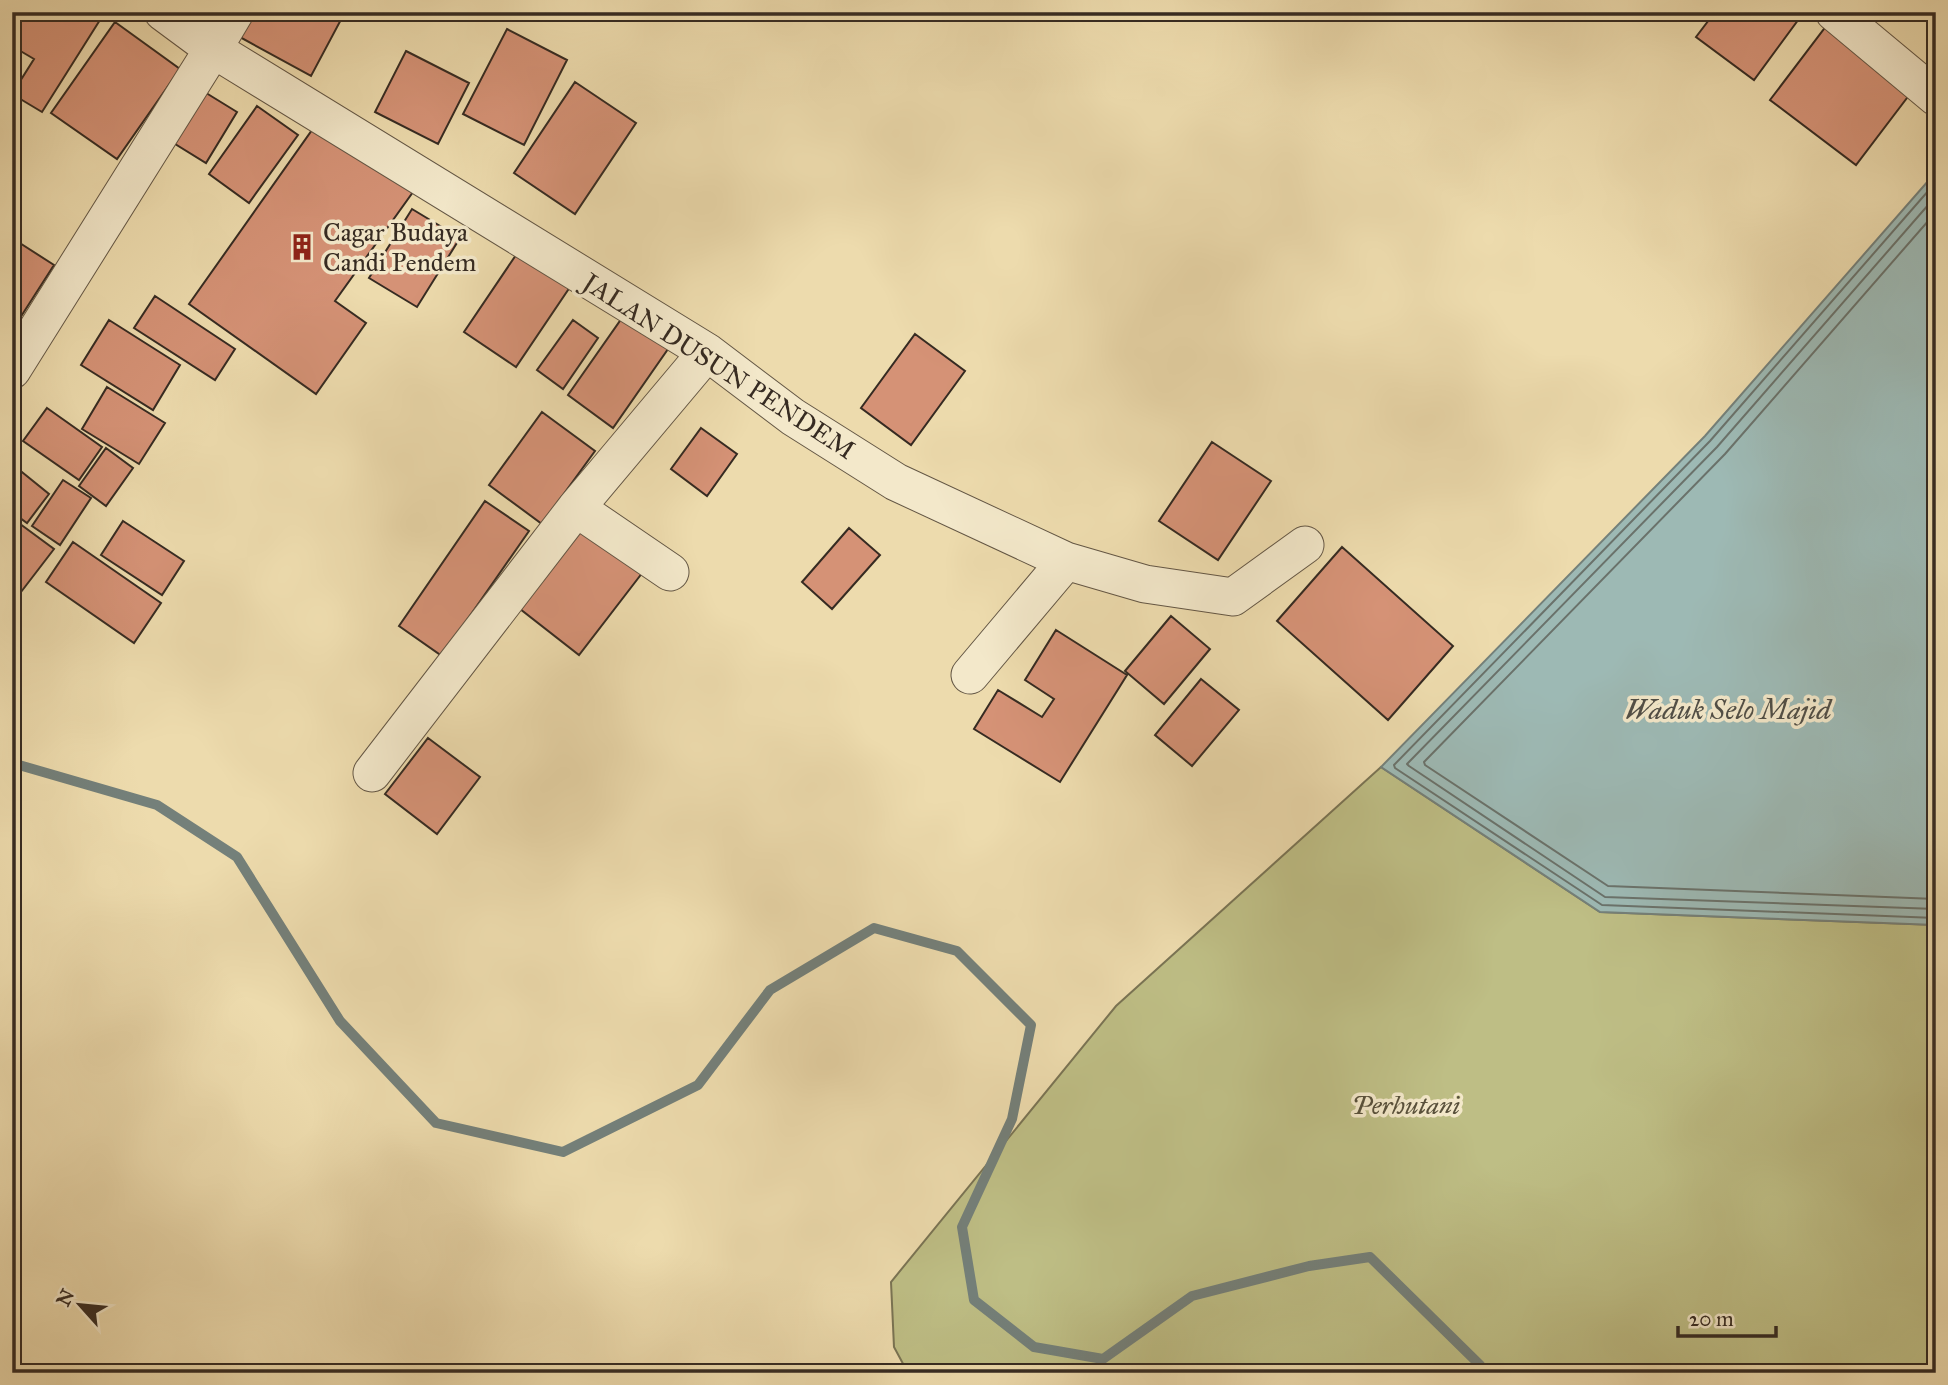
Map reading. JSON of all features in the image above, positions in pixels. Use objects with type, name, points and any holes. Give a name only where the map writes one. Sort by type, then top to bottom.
[{"type":"street","name":"JALAN DUSUN PENDEM","points":[[163,12],[214,49],[707,352],[793,417],[896,482],[1066,561],[1145,584],[1233,597],[1306,545]]},
{"type":"street","points":[[12,370],[235,12]]},
{"type":"street","points":[[1834,12],[1936,97]]},
{"type":"street","points":[[372,773],[576,508],[707,352]]},
{"type":"street","points":[[576,508],[670,572]]},
{"type":"street","points":[[970,674],[1066,561]]},
{"type":"green space","name":"Perhutani","points":[[1381,767],[1600,912],[1936,925],[1936,1373],[908,1373],[894,1347],[891,1282],[1116,1006]]},
{"type":"water","name":"Waduk Selo Majid","points":[[1936,172],[1936,925],[1600,912],[1381,767],[1705,436]]},
{"type":"building","points":[[12,12],[105,12],[42,112],[12,94],[34,59],[12,46]]},
{"type":"building","points":[[251,12],[344,14],[311,76],[238,36]]},
{"type":"building","points":[[1715,12],[1804,12],[1754,80],[1696,37]]},
{"type":"building","points":[[115,22],[180,69],[117,159],[51,113]]},
{"type":"building","points":[[1827,25],[1913,90],[1856,165],[1770,100]]},
{"type":"building","points":[[507,29],[567,60],[524,145],[463,114]]},
{"type":"building","points":[[406,51],[469,83],[438,144],[375,112]]},
{"type":"building","points":[[575,82],[636,123],[575,214],[514,173]]},
{"type":"building","points":[[198,88],[237,112],[206,163],[167,139]]},
{"type":"building","points":[[257,106],[298,135],[249,203],[209,174]]},
{"type":"building","name":"Cagar Budaya Candi Pendem","points":[[317,123],[413,192],[335,301],[366,323],[316,394],[189,304]]},
{"type":"building","points":[[412,209],[460,238],[417,307],[369,278]]},
{"type":"building","points":[[12,238],[54,265],[20,318],[12,314]]},
{"type":"building","points":[[518,252],[570,287],[516,367],[464,332]]},
{"type":"building","points":[[155,296],[235,349],[215,380],[134,328]]},
{"type":"building","points":[[622,318],[668,349],[613,428],[568,395]]},
{"type":"building","points":[[109,320],[180,365],[153,410],[81,365]]},
{"type":"building","points":[[573,320],[598,338],[563,389],[537,370]]},
{"type":"building","points":[[915,334],[965,371],[911,445],[861,408]]},
{"type":"building","points":[[107,387],[165,423],[139,464],[82,429]]},
{"type":"building","points":[[47,408],[102,447],[79,480],[23,441]]},
{"type":"building","points":[[542,412],[595,451],[542,524],[489,485]]},
{"type":"building","points":[[701,428],[737,454],[707,496],[671,469]]},
{"type":"building","points":[[1212,442],[1271,481],[1218,560],[1159,521]]},
{"type":"building","points":[[106,448],[133,468],[106,506],[79,486]]},
{"type":"building","points":[[12,464],[49,494],[27,523],[12,512]]},
{"type":"building","points":[[63,480],[91,498],[60,545],[32,526]]},
{"type":"building","points":[[485,501],[529,531],[442,656],[399,626]]},
{"type":"building","points":[[12,518],[54,549],[21,592],[12,586]]},
{"type":"building","points":[[582,518],[646,568],[579,655],[515,605]]},
{"type":"building","points":[[123,521],[184,561],[162,595],[101,555]]},
{"type":"building","points":[[849,528],[880,555],[832,609],[802,582]]},
{"type":"building","points":[[73,542],[161,603],[134,643],[46,582]]},
{"type":"building","points":[[1342,547],[1453,646],[1388,720],[1277,621]]},
{"type":"building","points":[[1171,616],[1210,649],[1164,704],[1125,671]]},
{"type":"building","points":[[1056,630],[1127,675],[1060,782],[974,729],[998,690],[1042,717],[1054,699],[1025,680]]},
{"type":"building","points":[[1201,679],[1239,710],[1192,766],[1155,735]]},
{"type":"building","points":[[428,738],[480,777],[437,834],[385,794]]},
{"type":"waterway","points":[[12,763],[157,805],[237,857],[340,1021],[436,1123],[563,1152],[698,1085],[770,990],[874,928],[957,951],[1031,1025],[1012,1119],[962,1227],[974,1300],[1034,1347],[1103,1359],[1192,1296],[1309,1266],[1370,1257],[1480,1365],[1484,1373]]},
{"type":"place","name":"Cagar Budaya Candi Pendem","points":[[302,247]]}]
